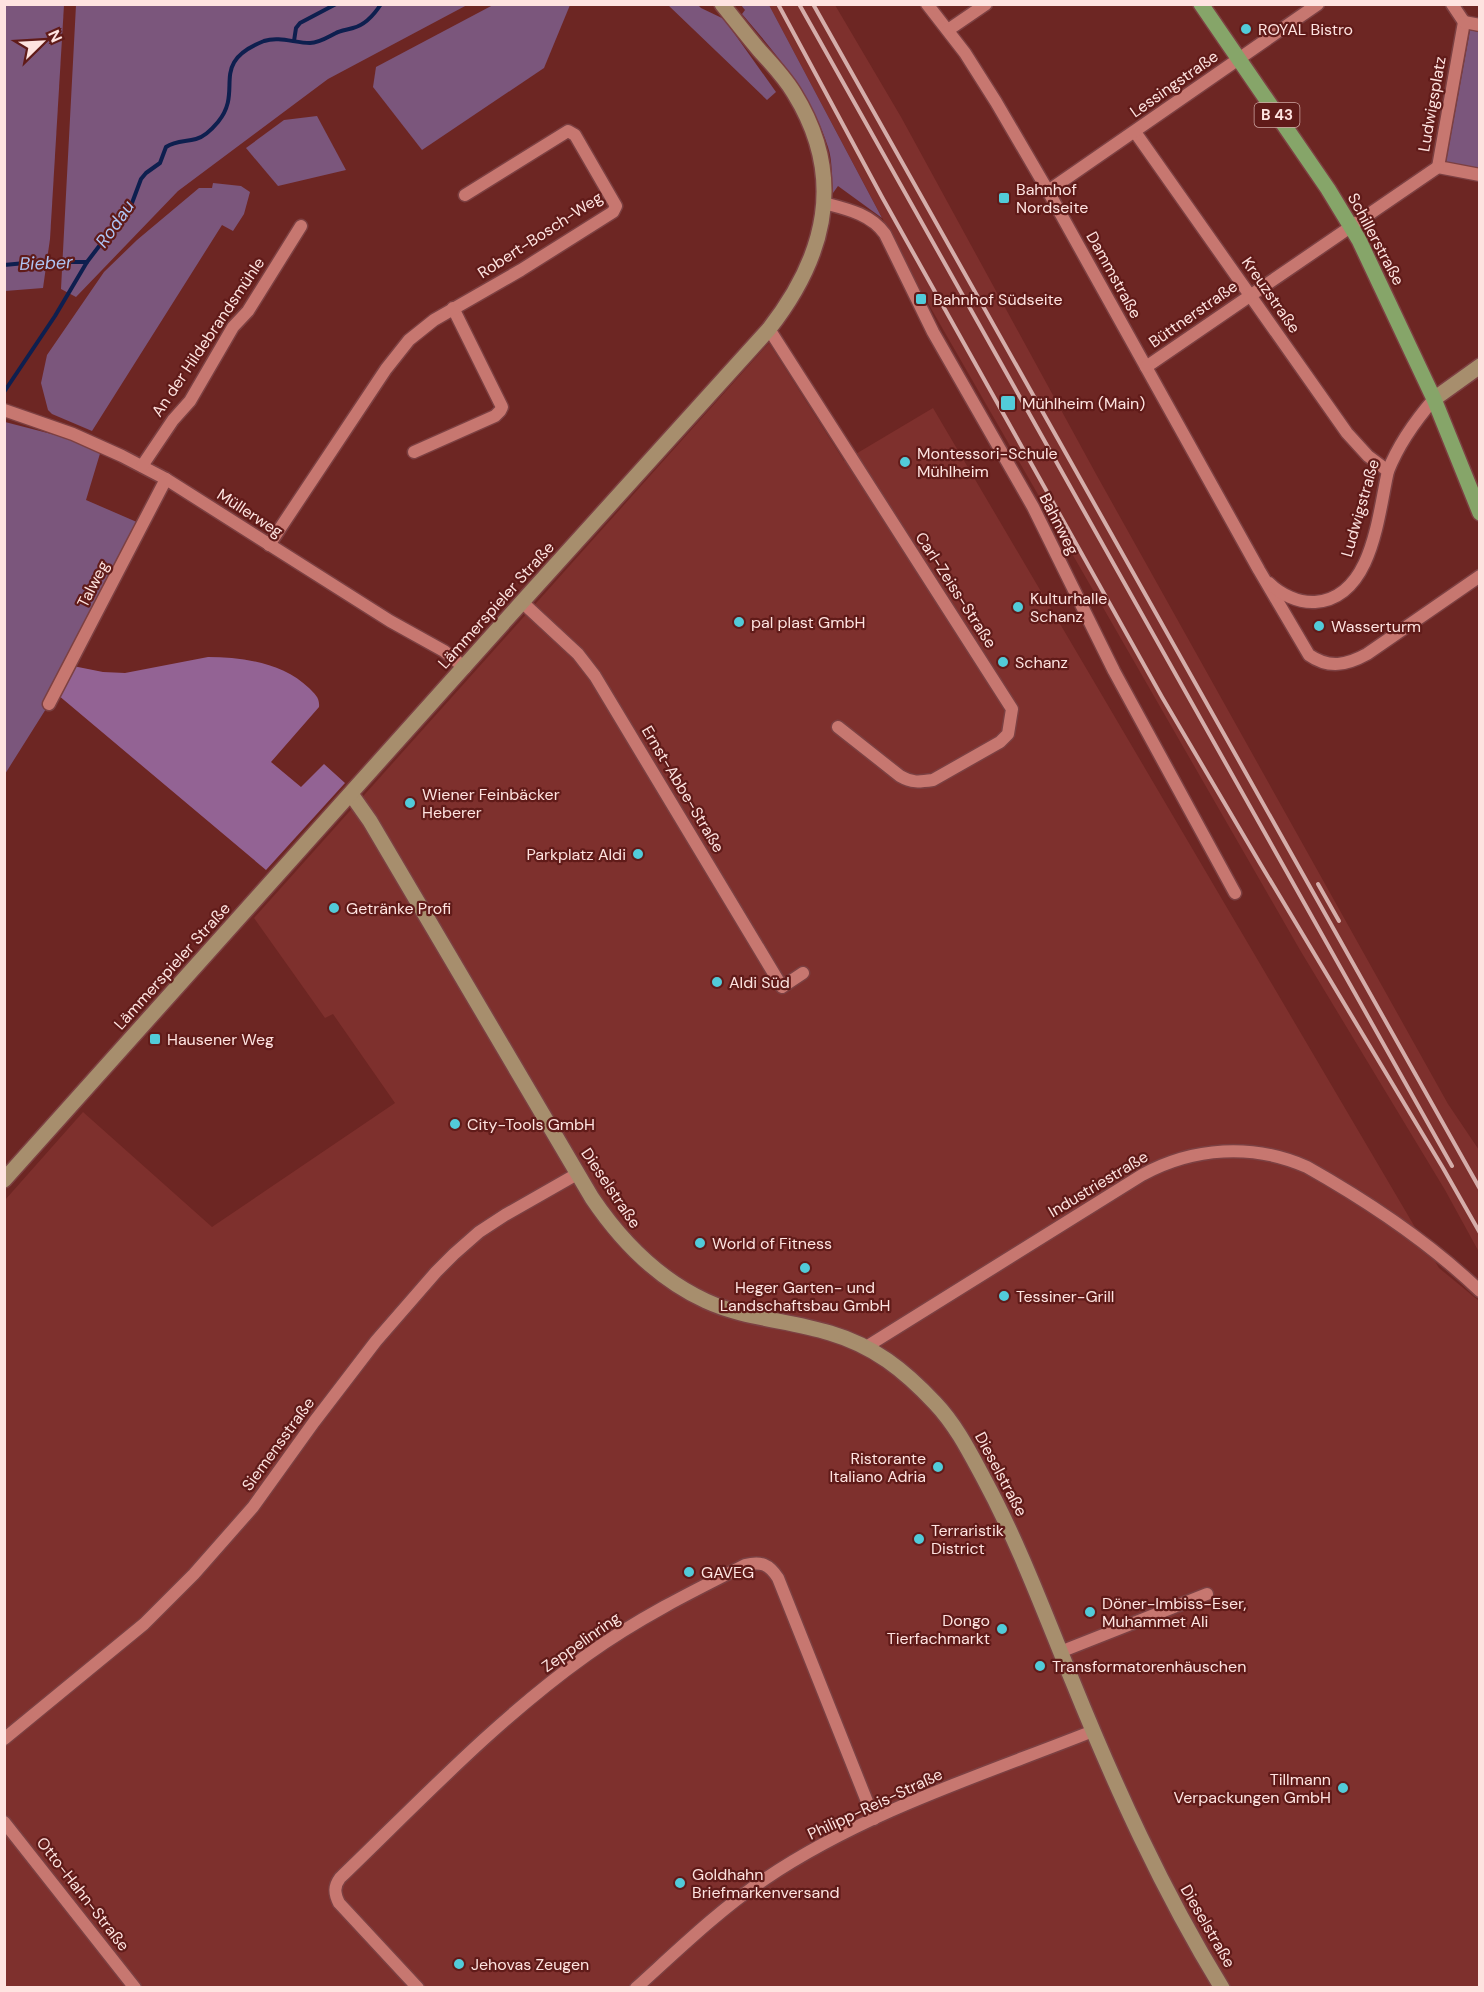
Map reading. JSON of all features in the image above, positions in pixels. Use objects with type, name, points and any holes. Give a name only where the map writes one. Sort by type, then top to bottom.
[{"type":"main road","name":"Schillerstraße","points":[[1201,4],[1351,226],[1394,311],[1434,399],[1479,513]]},
{"type":"street","name":"Lämmerspieler Straße","points":[[4,1180],[769,329],[795,292],[804,276],[818,239],[824,203],[824,184],[818,145],[798,100],[786,82],[723,4]]},
{"type":"street","name":"Dammstraße","points":[[927,4],[948,30],[996,102],[1304,649],[1316,660],[1330,665],[1345,664],[1360,658],[1479,576]]},
{"type":"street","points":[[948,30],[986,4]]},
{"type":"street","name":"Lessingstraße","points":[[1048,191],[1318,4]]},
{"type":"street","points":[[1452,4],[1464,22],[1479,25]]},
{"type":"street","name":"Ludwigsplatz","points":[[1464,22],[1438,167],[1479,174]]},
{"type":"street","name":"Robert-Bosch-Weg","points":[[270,545],[386,369],[418,331],[613,212],[616,206],[575,135],[568,131],[465,195]]},
{"type":"street","name":"Kreuzstraße","points":[[1135,132],[1354,442],[1388,471]]},
{"type":"street","name":"Büttnerstraße","points":[[1146,367],[1438,167]]},
{"type":"street","name":"Bahnweg","points":[[824,203],[866,216],[878,225],[888,239],[926,318],[1033,507],[1114,671],[1235,893]]},
{"type":"street","name":"An der Hildebrandsmühle","points":[[142,466],[173,420],[190,401],[233,327],[248,311],[301,226]]},
{"type":"street","points":[[414,452],[495,416],[502,407],[453,308]]},
{"type":"street","name":"Carl-Zeiss-Straße","points":[[769,329],[1012,709],[1008,734],[1000,742],[933,780],[921,782],[909,781],[900,776],[838,727]]},
{"type":"street","name":"Ludwigstraße","points":[[1259,570],[1273,586],[1290,597],[1301,600],[1311,602],[1328,599],[1346,590],[1358,574],[1370,547],[1388,471],[1403,438],[1434,399],[1479,366]]},
{"type":"street","name":"Müllerweg","points":[[4,410],[73,434],[166,479],[390,621],[444,651],[465,668]]},
{"type":"street","name":"Talweg","points":[[49,704],[166,479]]},
{"type":"street","name":"Ernst-Abbe-Straße","points":[[522,602],[578,654],[595,676],[782,987],[803,973]]},
{"type":"street","name":"Dieselstraße","points":[[351,794],[370,821],[577,1174],[604,1217],[625,1242],[653,1267],[688,1292],[706,1301],[744,1314],[828,1332],[866,1347],[908,1375],[938,1406],[962,1439],[1001,1511],[1093,1731],[1158,1874],[1222,1988]]},
{"type":"street","name":"Industriestraße","points":[[866,1347],[1142,1175],[1171,1161],[1213,1152],[1257,1152],[1307,1167],[1422,1241],[1456,1268],[1479,1291]]},
{"type":"street","name":"Siemensstraße","points":[[4,1738],[144,1624],[194,1574],[253,1507],[376,1341],[454,1254],[489,1225],[577,1174]]},
{"type":"street","name":"Zeppelinring","points":[[418,1988],[339,1903],[335,1891],[336,1883],[469,1754],[556,1678],[588,1654],[650,1614],[745,1565],[758,1562],[765,1564],[778,1578],[874,1819]]},
{"type":"street","points":[[1060,1652],[1207,1594]]},
{"type":"street","name":"Philipp-Reis-Straße","points":[[636,1988],[701,1929],[746,1893],[819,1846],[874,1819],[957,1784],[1093,1731]]},
{"type":"street","name":"Otto-Hahn-Straße","points":[[4,1822],[135,1988]]},
{"type":"shaded area","points":[[5,4],[64,5],[50,239],[43,288],[5,291]]},
{"type":"shaded area","points":[[76,4],[467,5],[328,79],[178,191],[76,297],[61,289]]},
{"type":"shaded area","points":[[493,5],[570,5],[544,68],[422,150],[373,87],[376,67]]},
{"type":"shaded area","points":[[668,5],[698,5],[724,19],[776,92],[767,100]]},
{"type":"shaded area","points":[[741,5],[769,5],[882,218],[838,186],[833,193],[830,152],[813,110],[792,76],[742,14],[745,10]]},
{"type":"shaded area","points":[[769,5],[835,5],[901,117],[1096,474],[1448,1104],[1479,1150],[1479,1252],[1445,1190],[1300,950],[921,291]]},
{"type":"shaded area","points":[[1470,30],[1479,32],[1479,168],[1446,162]]},
{"type":"shaded area","points":[[317,116],[346,170],[278,186],[246,148],[284,120]]},
{"type":"shaded area","points":[[213,183],[241,186],[250,192],[244,214],[233,231],[222,225],[92,431],[52,414],[48,410],[41,383],[47,355],[104,272],[137,240],[199,188],[212,188]]},
{"type":"shaded area","points":[[769,343],[844,461],[933,408],[1439,1268],[1479,1301],[1479,1987],[5,1988],[5,1200],[83,1112],[212,1227],[395,1103],[333,1014],[325,1018],[254,918]]},
{"type":"shaded area","points":[[5,422],[102,447],[86,500],[146,526],[73,666],[5,774]]},
{"type":"shaded area","points":[[208,657],[235,658],[262,663],[299,679],[309,688],[318,699],[319,707],[271,762],[301,787],[324,764],[345,783],[266,870],[58,695],[73,666],[103,672],[125,673]]},
{"type":"waterway","points":[[294,41],[296,28],[300,23],[336,4]]},
{"type":"waterway","name":"Rodau","points":[[4,392],[55,316],[87,262],[132,203],[141,179],[160,163],[166,147],[177,142],[199,138],[218,122],[229,99],[230,78],[237,59],[247,50],[264,41],[281,39],[310,43],[320,41],[338,32],[361,25],[381,4]]},
{"type":"waterway","name":"Bieber","points":[[4,265],[36,262],[87,262]]},
{"type":"railway","points":[[778,4],[882,197],[1162,697],[1480,1233]]},
{"type":"railway","points":[[799,4],[1452,1166]]},
{"type":"railway","points":[[813,4],[1480,1189]]},
{"type":"railway","points":[[1318,884],[1339,921]]},
{"type":"place","name":"ROYAL Bistro","points":[[1246,29]]},
{"type":"place","name":"Bahnhof Nordseite","points":[[1004,198]]},
{"type":"place","name":"Bahnhof Südseite","points":[[921,299]]},
{"type":"place","name":"Mühlheim (Main)","points":[[1008,403]]},
{"type":"place","name":"Montessori-Schule Mühlheim","points":[[905,462]]},
{"type":"place","name":"Kulturhalle Schanz","points":[[1018,607]]},
{"type":"place","name":"pal plast GmbH","points":[[739,622]]},
{"type":"place","name":"Wasserturm","points":[[1319,626]]},
{"type":"place","name":"Schanz","points":[[1003,662]]},
{"type":"place","name":"Wiener Feinbäcker Heberer","points":[[410,803]]},
{"type":"place","name":"Parkplatz Aldi","points":[[638,854]]},
{"type":"place","name":"Getränke Profi","points":[[334,908]]},
{"type":"place","name":"Aldi Süd","points":[[717,982]]},
{"type":"place","name":"Hausener Weg","points":[[155,1039]]},
{"type":"place","name":"City-Tools GmbH","points":[[455,1124]]},
{"type":"place","name":"World of Fitness","points":[[700,1243]]},
{"type":"place","name":"Heger Garten- und Landschaftsbau GmbH","points":[[805,1268]]},
{"type":"place","name":"Tessiner-Grill","points":[[1004,1296]]},
{"type":"place","name":"Ristorante Italiano Adria","points":[[938,1467]]},
{"type":"place","name":"Terraristik District","points":[[919,1539]]},
{"type":"place","name":"GAVEG","points":[[689,1572]]},
{"type":"place","name":"Döner-Imbiss-Eser, Muhammet Ali","points":[[1090,1612]]},
{"type":"place","name":"Dongo Tierfachmarkt","points":[[1002,1629]]},
{"type":"place","name":"Transformatorenhäuschen","points":[[1040,1666]]},
{"type":"place","name":"Tillmann Verpackungen GmbH","points":[[1343,1788]]},
{"type":"place","name":"Goldhahn Briefmarkenversand","points":[[680,1883]]},
{"type":"place","name":"Jehovas Zeugen","points":[[459,1964]]}]
